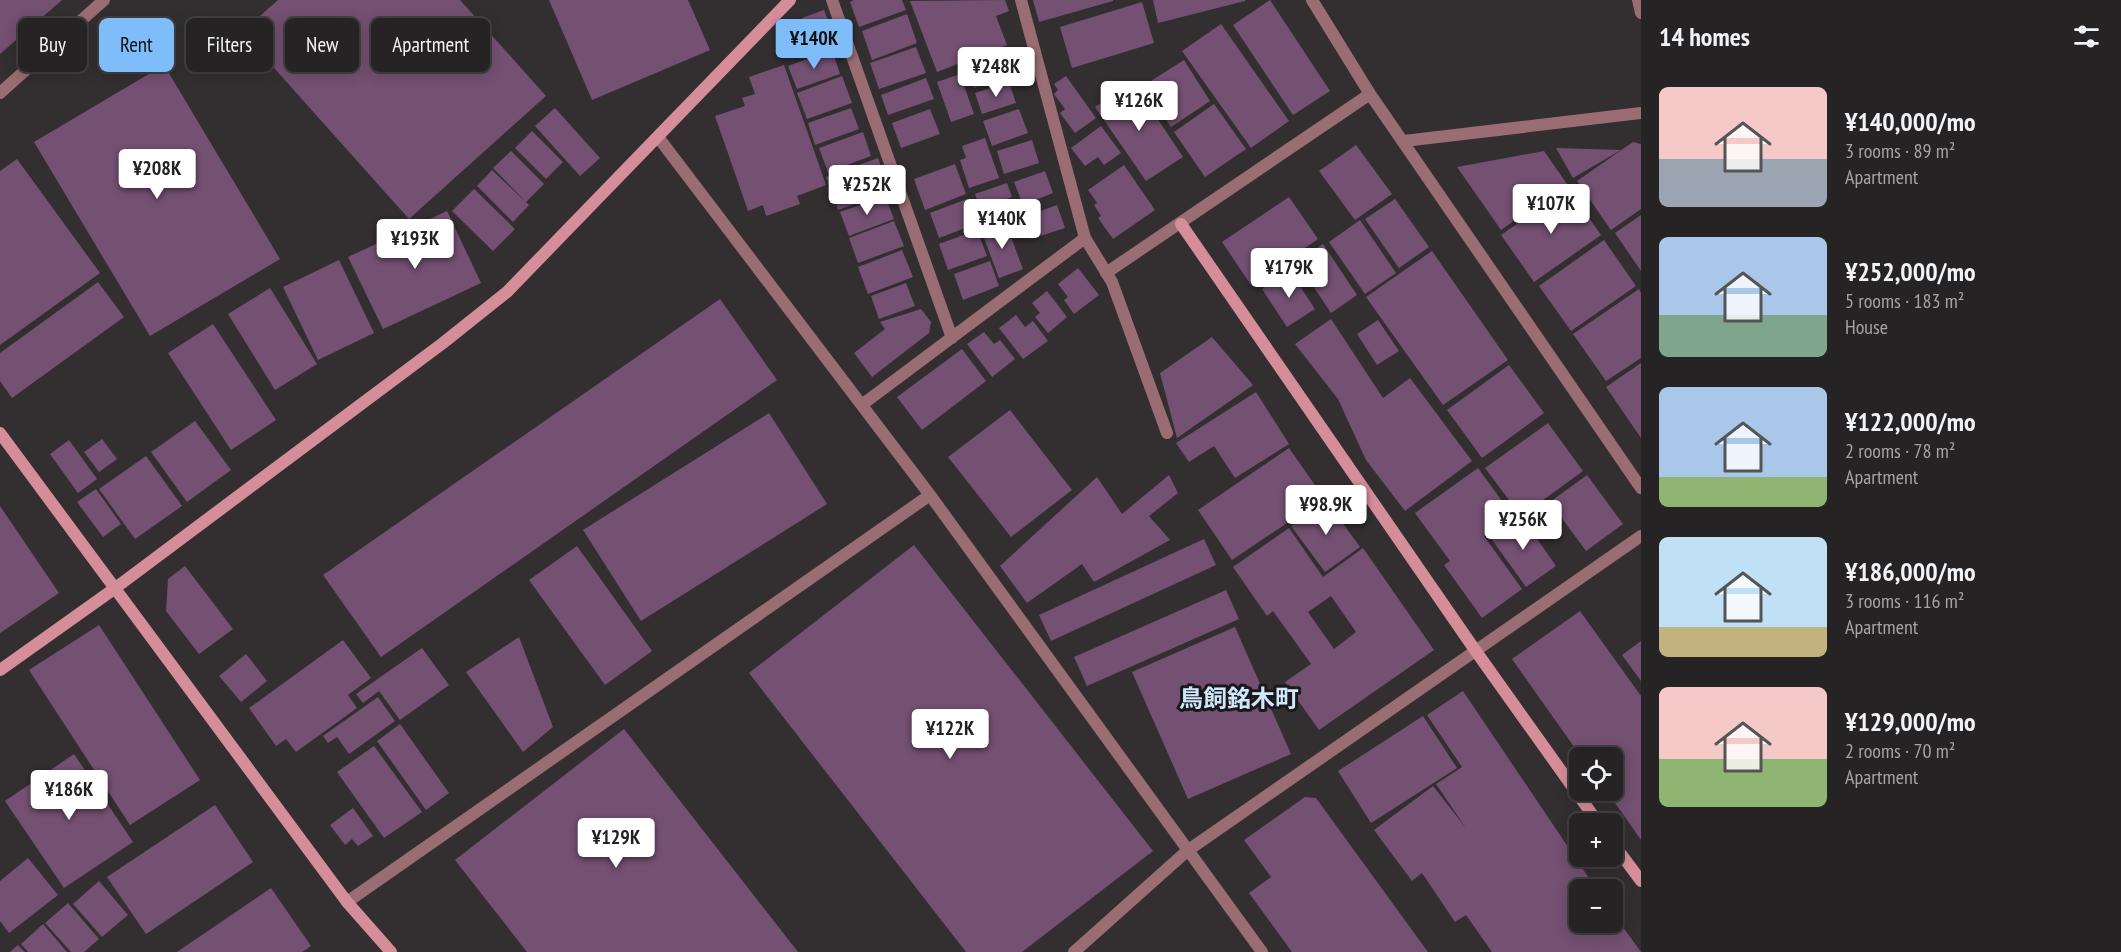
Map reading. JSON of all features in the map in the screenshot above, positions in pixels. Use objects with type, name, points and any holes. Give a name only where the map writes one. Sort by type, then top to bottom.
[{"type":"street","points":[[0,93],[104,0]]},
{"type":"street","points":[[0,670],[114,589],[433,351],[507,292],[790,0]]},
{"type":"street","points":[[832,0],[952,338]]},
{"type":"street","points":[[1021,0],[1085,238],[1112,282],[1167,433]]},
{"type":"street","points":[[1312,0],[1370,94],[1641,488]]},
{"type":"street","points":[[1638,0],[1641,13]]},
{"type":"street","points":[[1106,273],[1370,94]]},
{"type":"street","points":[[1404,141],[1641,113]]},
{"type":"street","points":[[658,137],[930,495],[1262,952]]},
{"type":"street","points":[[1181,224],[1475,650],[1591,813]]},
{"type":"street","points":[[862,404],[1085,238]]},
{"type":"street","points":[[0,433],[347,902],[391,952]]},
{"type":"street","points":[[347,902],[930,495]]},
{"type":"street","points":[[1074,952],[1187,851],[1641,536]]},
{"type":"street","points":[[1623,857],[1641,881]]},
{"type":"building","points":[[0,0],[62,0],[41,18],[18,18],[18,38],[0,54]]},
{"type":"building","points":[[278,0],[460,0],[476,18],[371,18],[371,72],[490,72],[490,33],[546,96],[409,219],[273,67],[273,18],[258,18]]},
{"type":"building","points":[[549,0],[688,0],[710,50],[592,100]]},
{"type":"building","points":[[854,0],[902,0],[906,10],[859,27],[850,2]]},
{"type":"building","points":[[1005,0],[1009,11],[996,16],[1007,45],[937,72],[910,1]]},
{"type":"building","points":[[1033,0],[1113,0],[1113,1],[1039,22]]},
{"type":"building","points":[[1153,0],[1245,0],[1245,1],[1158,23]]},
{"type":"building","points":[[1270,0],[1330,91],[1293,115],[1233,25]]},
{"type":"building","points":[[1142,2],[1154,43],[1072,68],[1060,27]]},
{"type":"building","points":[[824,10],[836,41],[795,57],[787,36],[806,28],[802,18]]},
{"type":"building","points":[[907,14],[917,43],[872,60],[862,31]]},
{"type":"building","points":[[1221,24],[1289,121],[1251,148],[1182,51]]},
{"type":"building","points":[[916,47],[926,73],[879,89],[870,63]]},
{"type":"building","points":[[832,50],[840,74],[797,89],[788,66]]},
{"type":"building","points":[[1010,50],[1015,62],[1002,67],[1006,75],[974,88],[966,68]]},
{"type":"building","points":[[1184,60],[1210,101],[1171,127],[1143,86]]},
{"type":"building","points":[[784,65],[826,185],[797,196],[800,204],[766,216],[763,205],[748,211],[715,116],[745,106],[742,98],[755,94],[749,77]]},
{"type":"building","points":[[152,72],[168,72],[280,259],[150,336],[34,142]]},
{"type":"building","points":[[960,74],[974,114],[951,122],[937,82]]},
{"type":"building","points":[[842,76],[852,103],[807,119],[797,93]]},
{"type":"building","points":[[1066,76],[1096,118],[1075,133],[1060,113],[1065,109],[1054,94],[1058,90],[1054,84]]},
{"type":"building","points":[[926,78],[934,99],[888,115],[881,95]]},
{"type":"building","points":[[1009,82],[1016,103],[982,114],[975,93]]},
{"type":"building","points":[[1133,82],[1183,157],[1146,181],[1095,107]]},
{"type":"building","points":[[1214,104],[1246,149],[1205,177],[1174,132]]},
{"type":"building","points":[[555,108],[600,158],[580,176],[535,126]]},
{"type":"building","points":[[851,108],[859,129],[815,145],[808,123]]},
{"type":"building","points":[[930,109],[940,134],[901,148],[892,123]]},
{"type":"building","points":[[1019,109],[1028,133],[992,146],[983,121]]},
{"type":"building","points":[[1101,126],[1121,153],[1104,165],[1098,157],[1085,166],[1071,148]]},
{"type":"building","points":[[532,131],[563,162],[546,179],[515,148]]},
{"type":"building","points":[[863,132],[871,156],[828,172],[819,148]]},
{"type":"building","points":[[985,138],[999,178],[969,188],[960,160],[966,158],[962,146]]},
{"type":"building","points":[[1032,140],[1039,163],[1004,174],[997,151]]},
{"type":"building","points":[[1633,142],[1641,144],[1641,209],[1611,230],[1577,181]]},
{"type":"building","points":[[1356,145],[1392,194],[1355,220],[1319,171]]},
{"type":"building","points":[[1556,148],[1621,150],[1573,178]]},
{"type":"building","points":[[511,151],[544,184],[526,202],[493,168]]},
{"type":"building","points":[[1544,151],[1567,184],[1501,230],[1457,167]]},
{"type":"building","points":[[878,158],[890,191],[838,210],[826,177]]},
{"type":"building","points":[[17,159],[100,273],[0,345],[0,171]]},
{"type":"building","points":[[955,164],[966,194],[925,210],[914,179]]},
{"type":"building","points":[[1124,165],[1155,210],[1113,239],[1098,218],[1101,216],[1094,205],[1097,203],[1088,190]]},
{"type":"building","points":[[492,170],[529,205],[513,222],[477,186]]},
{"type":"building","points":[[1045,171],[1053,193],[1023,205],[1014,182]]},
{"type":"building","points":[[1007,183],[1012,197],[1006,199],[1011,214],[986,223],[975,194]]},
{"type":"building","points":[[1568,188],[1601,235],[1534,282],[1501,235]]},
{"type":"building","points":[[474,189],[515,229],[493,251],[452,211]]},
{"type":"building","points":[[885,196],[894,219],[849,236],[840,212]]},
{"type":"building","points":[[1289,197],[1318,239],[1251,285],[1222,242]]},
{"type":"building","points":[[967,199],[976,224],[939,238],[930,213]]},
{"type":"building","points":[[1395,199],[1429,247],[1399,268],[1365,219]]},
{"type":"building","points":[[1057,205],[1065,228],[1031,239],[1023,217]]},
{"type":"building","points":[[447,211],[481,283],[383,329],[348,257]]},
{"type":"building","points":[[1641,215],[1641,271],[1615,233]]},
{"type":"building","points":[[1360,220],[1396,273],[1365,294],[1329,242]]},
{"type":"building","points":[[894,221],[904,246],[858,263],[849,238]]},
{"type":"building","points":[[1005,221],[1023,269],[999,278],[981,230]]},
{"type":"building","points":[[977,230],[987,256],[948,270],[939,244]]},
{"type":"building","points":[[1604,240],[1636,286],[1571,331],[1539,286]]},
{"type":"building","points":[[1323,244],[1357,295],[1331,313],[1297,262]]},
{"type":"building","points":[[902,250],[913,277],[868,294],[858,267]]},
{"type":"building","points":[[1432,251],[1508,360],[1443,405],[1366,297]]},
{"type":"building","points":[[339,260],[374,333],[318,360],[283,287]]},
{"type":"building","points":[[990,261],[999,286],[963,300],[954,274]]},
{"type":"building","points":[[1078,268],[1099,295],[1074,314],[1064,300],[1068,297],[1058,284]]},
{"type":"building","points":[[1290,271],[1315,309],[1287,327],[1262,289]]},
{"type":"building","points":[[98,282],[124,317],[12,398],[0,381],[0,353]]},
{"type":"building","points":[[906,283],[915,306],[879,319],[871,296]]},
{"type":"building","points":[[270,288],[317,364],[275,390],[228,314]]},
{"type":"building","points":[[1639,289],[1641,293],[1641,358],[1606,381],[1573,334]]},
{"type":"building","points":[[1047,291],[1067,317],[1048,333],[1035,317],[1040,313],[1032,303]]},
{"type":"building","points":[[720,299],[777,380],[381,657],[323,575]]},
{"type":"building","points":[[921,309],[931,322],[929,333],[872,377],[854,353],[885,329],[880,322]]},
{"type":"building","points":[[1016,315],[1025,327],[1033,321],[1048,341],[1023,359],[999,328]]},
{"type":"building","points":[[1331,319],[1383,398],[1410,378],[1472,461],[1405,511],[1366,460],[1338,399],[1295,344]]},
{"type":"building","points":[[1378,320],[1399,351],[1377,365],[1357,334]]},
{"type":"building","points":[[213,324],[276,420],[231,450],[168,353]]},
{"type":"building","points":[[984,332],[994,344],[1000,340],[1015,359],[992,377],[967,344]]},
{"type":"building","points":[[1212,337],[1253,385],[1177,438],[1160,373]]},
{"type":"building","points":[[962,349],[986,381],[922,430],[897,397]]},
{"type":"building","points":[[1641,363],[1641,438],[1606,387]]},
{"type":"building","points":[[1509,365],[1544,413],[1482,458],[1447,410]]},
{"type":"building","points":[[1256,392],[1289,444],[1235,478],[1214,446],[1189,462],[1176,443]]},
{"type":"building","points":[[1010,410],[1072,490],[1011,537],[948,457]]},
{"type":"building","points":[[769,413],[827,504],[641,621],[583,530]]},
{"type":"building","points":[[195,421],[231,470],[187,502],[151,452]]},
{"type":"building","points":[[1548,423],[1583,471],[1521,516],[1485,468]]},
{"type":"building","points":[[102,439],[117,459],[99,472],[84,452]]},
{"type":"building","points":[[69,440],[97,479],[78,493],[50,454]]},
{"type":"building","points":[[1289,448],[1324,498],[1232,560],[1198,510]]},
{"type":"building","points":[[146,456],[182,506],[135,539],[99,489]]},
{"type":"building","points":[[1478,468],[1513,516],[1484,536],[1522,589],[1482,618],[1444,565],[1450,561],[1415,513]]},
{"type":"building","points":[[1169,475],[1178,493],[1149,516],[1170,540],[1094,582],[1082,564],[1027,603],[1000,566],[1097,477],[1122,514]]},
{"type":"building","points":[[1587,475],[1623,524],[1586,551],[1550,502]]},
{"type":"building","points":[[96,489],[121,524],[103,537],[77,502]]},
{"type":"building","points":[[1326,500],[1360,547],[1325,572],[1291,526]]},
{"type":"building","points":[[0,506],[59,593],[0,633]]},
{"type":"building","points":[[1521,516],[1556,566],[1526,587],[1490,537]]},
{"type":"building","points":[[1289,528],[1323,577],[1363,548],[1434,650],[1319,730],[1285,682],[1311,664],[1273,611],[1267,616],[1233,567]],"holes":[[[1331,596],[1356,632],[1334,649],[1308,612]]]},
{"type":"building","points":[[1204,539],[1216,565],[1051,641],[1039,615]]},
{"type":"building","points":[[914,545],[1153,851],[1022,952],[966,952],[749,673]]},
{"type":"building","points":[[577,546],[652,651],[605,685],[529,580]]},
{"type":"building","points":[[185,566],[233,629],[199,654],[166,611],[168,579]]},
{"type":"building","points":[[1226,590],[1239,619],[1087,686],[1074,657]]},
{"type":"building","points":[[1580,611],[1641,696],[1641,840],[1614,801],[1623,801],[1623,747],[1574,747],[1512,659]]},
{"type":"building","points":[[99,625],[200,780],[130,825],[29,670]]},
{"type":"building","points":[[1235,627],[1291,754],[1188,799],[1132,672]]},
{"type":"building","points":[[519,637],[553,727],[523,752],[466,672]]},
{"type":"building","points":[[343,640],[371,678],[348,695],[357,708],[296,752],[286,739],[276,746],[249,708]]},
{"type":"building","points":[[1641,641],[1641,681],[1622,655]]},
{"type":"building","points":[[422,648],[449,685],[400,720],[379,691],[363,703],[356,694]]},
{"type":"building","points":[[246,654],[267,681],[241,702],[219,676]]},
{"type":"building","points":[[1463,691],[1569,848],[1569,867],[1582,867],[1590,879],[1569,879],[1569,933],[1623,933],[1623,927],[1641,952],[1492,952],[1466,915],[1455,922],[1422,873],[1412,881],[1374,830],[1433,786],[1466,828],[1436,784],[1462,767],[1427,715]]},
{"type":"building","points":[[378,697],[395,721],[349,754],[337,737],[328,743],[323,736]]},
{"type":"building","points":[[1423,716],[1457,768],[1371,823],[1338,771]]},
{"type":"building","points":[[400,724],[449,793],[426,810],[377,741]]},
{"type":"building","points":[[624,729],[798,952],[527,952],[455,860]]},
{"type":"building","points":[[374,746],[422,812],[384,838],[337,772]]},
{"type":"building","points":[[74,754],[133,842],[64,888],[5,801]]},
{"type":"building","points":[[1305,797],[1316,798],[1428,952],[1292,952],[1249,893],[1271,877],[1244,840]]},
{"type":"building","points":[[215,805],[253,862],[146,934],[107,877]]},
{"type":"building","points":[[353,808],[373,836],[358,846],[352,839],[345,845],[330,825]]},
{"type":"building","points":[[28,858],[58,895],[9,933],[0,921],[0,881]]},
{"type":"building","points":[[99,881],[128,915],[102,937],[73,904]]},
{"type":"building","points":[[271,888],[311,946],[302,952],[177,952]]},
{"type":"building","points":[[68,903],[99,939],[84,952],[71,952],[45,923]]},
{"type":"building","points":[[43,924],[67,952],[28,952],[21,944]]},
{"type":"building","points":[[18,945],[25,952],[10,952]]},
{"type":"district","name":"鳥飼銘木町","points":[[1239,698]]}]
